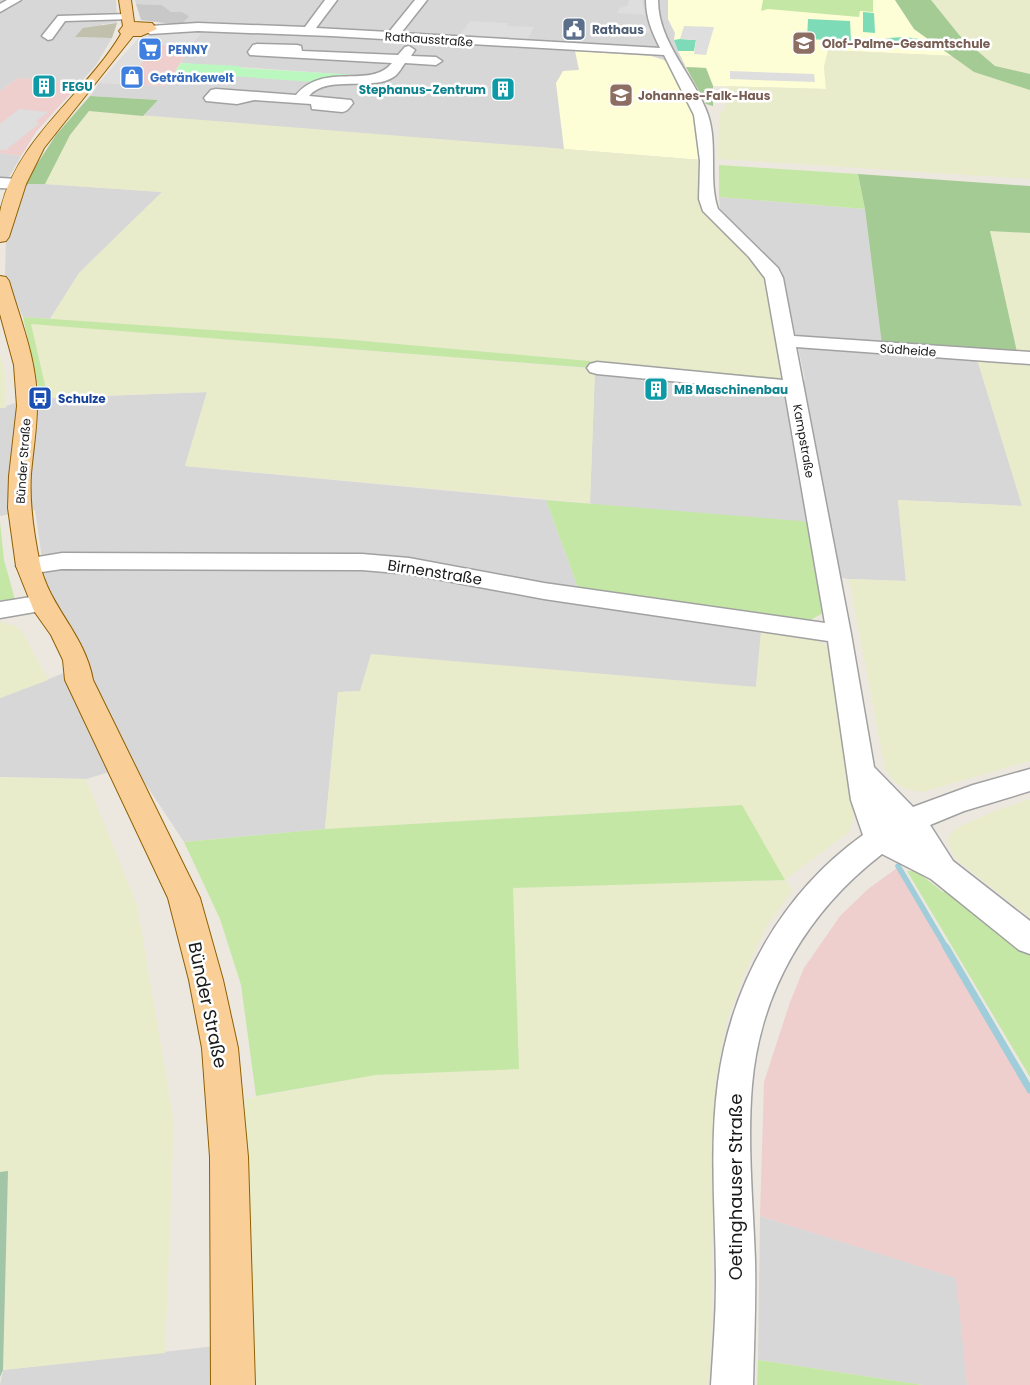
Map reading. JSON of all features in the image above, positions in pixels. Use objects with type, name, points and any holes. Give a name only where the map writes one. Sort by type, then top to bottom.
[{"type":"main road","points":[[0,236],[18,184],[37,147],[50,128],[137,27],[125,0]]},
{"type":"main road","name":"Bünder Straße","points":[[0,281],[24,364],[27,406],[20,476],[20,508],[28,566],[45,607],[50,637],[62,664],[79,680],[184,898],[206,980],[220,1048],[229,1157],[233,1385]]},
{"type":"street","points":[[308,31],[331,0]]},
{"type":"street","points":[[392,36],[421,0],[432,0]]},
{"type":"street","name":"Kampstraße","points":[[652,0],[652,12],[656,28],[700,115],[707,161],[706,199],[711,211],[769,268],[774,278],[839,634],[865,800],[875,830],[896,830],[892,845],[942,870],[1030,940]]},
{"type":"street","points":[[0,9],[9,2]]},
{"type":"street","name":"Rathausstraße","points":[[48,36],[62,18],[137,27],[308,31],[668,52]]},
{"type":"street","points":[[298,100],[309,88],[318,83],[390,74],[418,38]]},
{"type":"street","points":[[294,54],[436,61]]},
{"type":"street","points":[[253,96],[318,101]]},
{"type":"street","points":[[0,183],[18,184]]},
{"type":"street","name":"Südheide","points":[[787,341],[1030,358]]},
{"type":"street","points":[[597,368],[794,387]]},
{"type":"street","name":"Birnenstraße","points":[[28,566],[62,561],[362,562],[410,566],[544,591],[839,634]]},
{"type":"street","points":[[0,610],[45,607]]},
{"type":"street","name":"Oetinghauser Straße","points":[[732,1385],[736,1309],[733,1106],[740,1048],[758,995],[779,948],[805,907],[838,874],[896,830],[956,802],[1030,780]]},
{"type":"shaded area","points":[[0,0],[116,0],[117,23],[103,24],[76,37],[112,38],[96,65],[80,83],[18,78],[0,91]]},
{"type":"shaded area","points":[[135,0],[895,0],[914,29],[952,56],[828,50],[713,86],[706,68],[670,65],[701,160],[143,116],[158,100],[90,96],[99,83],[166,86],[175,72],[368,76],[181,63],[193,43],[207,26],[181,25],[188,16],[182,12],[171,12],[162,5],[136,4]]},
{"type":"shaded area","points":[[629,0],[642,0],[645,15],[617,13],[620,8],[627,6]]},
{"type":"shaded area","name":"Olof-Palme-Gesamtschule","points":[[668,0],[895,0],[914,29],[952,56],[828,50],[824,67],[826,89],[713,86],[706,68],[686,67],[678,51],[674,40],[675,33],[668,19]]},
{"type":"shaded area","points":[[895,0],[931,0],[960,36],[995,66],[1030,74],[1030,90],[974,72],[914,29]]},
{"type":"shaded area","points":[[931,0],[1030,0],[1030,74],[995,66],[960,36]]},
{"type":"shaded area","points":[[136,4],[162,5],[171,12],[182,12],[189,16],[181,25],[141,20]]},
{"type":"shaded area","points":[[470,21],[508,23],[507,26],[534,27],[526,42],[458,38]]},
{"type":"shaded area","points":[[117,23],[112,38],[75,37],[83,28]]},
{"type":"shaded area","points":[[612,26],[649,28],[650,33],[632,32],[630,36],[608,34]]},
{"type":"shaded area","points":[[684,26],[714,27],[706,55],[694,54],[696,40],[680,39]]},
{"type":"shaded area","points":[[183,30],[203,31],[193,43],[149,46],[145,52],[149,52],[139,67],[134,70],[137,70],[133,75],[129,76],[128,78],[131,79],[126,84],[99,83],[138,39],[154,33]]},
{"type":"shaded area","points":[[203,31],[193,43],[166,86],[99,83],[138,39],[149,35]]},
{"type":"shaded area","points":[[828,50],[952,56],[974,72],[1030,90],[1030,179],[718,159],[719,115],[726,106],[726,86],[826,89],[824,67]]},
{"type":"shaded area","name":"Johannes-Falk-Haus","points":[[575,51],[651,56],[664,60],[670,65],[691,107],[699,132],[701,160],[564,149],[556,83],[563,71],[579,70]]},
{"type":"shaded area","points":[[686,67],[706,68],[713,86],[713,106],[706,104]]},
{"type":"shaded area","points":[[730,71],[814,74],[815,82],[730,79]]},
{"type":"shaded area","points":[[18,78],[80,83],[36,132],[21,156],[0,153],[0,91]]},
{"type":"shaded area","points":[[90,96],[158,100],[143,116],[89,111],[70,135],[45,184],[24,184],[56,135]]},
{"type":"shaded area","points":[[19,109],[48,112],[35,122],[40,123],[6,150],[0,150],[0,124]]},
{"type":"shaded area","points":[[89,111],[701,160],[699,200],[707,216],[758,266],[766,280],[781,378],[342,339],[50,319],[79,273],[162,192],[45,184],[70,135]]},
{"type":"shaded area","points":[[0,153],[21,156],[8,179],[0,181]]},
{"type":"shaded area","points":[[858,174],[1030,186],[1030,233],[990,231],[1017,352],[882,345],[865,209]]},
{"type":"shaded area","points":[[24,184],[162,192],[79,273],[50,319],[23,317],[5,274],[6,239]]},
{"type":"shaded area","points":[[719,197],[865,209],[882,345],[974,350],[1023,506],[898,500],[906,581],[849,579],[819,574],[590,503],[595,366],[782,383],[781,378],[805,380],[782,271],[720,209]]},
{"type":"shaded area","points":[[990,230],[1030,233],[1030,353],[1017,352]]},
{"type":"shaded area","points":[[31,324],[595,369],[590,503],[185,466],[207,392],[48,398]]},
{"type":"shaded area","points":[[0,354],[5,373],[6,408],[0,408]]},
{"type":"shaded area","points":[[977,359],[1030,362],[1030,761],[923,792],[910,790],[897,784],[885,769],[849,579],[906,581],[898,500],[1022,506]]},
{"type":"shaded area","points":[[207,392],[185,466],[546,500],[578,588],[763,614],[756,687],[687,683],[338,692],[325,829],[184,842],[133,765],[86,779],[0,777],[0,698],[82,666],[45,579],[35,510],[0,516],[0,408],[40,395],[48,398]]},
{"type":"shaded area","points":[[0,622],[16,626],[23,632],[48,680],[0,698]]},
{"type":"shaded area","points":[[761,631],[818,640],[831,648],[854,817],[849,832],[785,880],[793,890],[766,927],[745,972],[726,1023],[715,1086],[710,1377],[707,1385],[251,1385],[249,1228],[244,1099],[376,1075],[519,1069],[513,888],[784,880],[742,805],[325,829],[338,692],[360,691],[371,654],[756,687]]},
{"type":"shaded area","points":[[0,777],[86,779],[137,905],[174,1122],[165,1353],[3,1370],[8,1172],[0,1172]]},
{"type":"shaded area","points":[[1030,799],[1030,918],[957,860],[949,847],[948,838],[956,828],[997,810]]},
{"type":"shaded area","points":[[897,868],[1030,1094],[1030,1385],[967,1385],[956,1278],[760,1216],[764,1082],[790,1002],[804,968],[840,916],[868,889]]},
{"type":"shaded area","points":[[8,1171],[3,1370],[0,1377],[0,1172]]},
{"type":"shaded area","points":[[760,1216],[957,1278],[967,1385],[923,1385],[758,1360]]},
{"type":"shaded area","points":[[251,1342],[251,1385],[0,1385],[3,1370]]},
{"type":"green space","points":[[763,0],[873,0],[873,12],[860,11],[859,17],[768,9],[761,11]]},
{"type":"green space","points":[[863,12],[874,13],[875,33],[863,32]]},
{"type":"green space","points":[[808,19],[850,21],[851,41],[807,39]]},
{"type":"green space","points":[[905,37],[919,39],[926,45],[882,42],[888,38]]},
{"type":"green space","points":[[674,40],[696,40],[694,51],[678,51]]},
{"type":"green space","points":[[181,63],[373,76],[313,82],[175,72]]},
{"type":"green space","points":[[719,165],[858,174],[865,209],[719,197]]},
{"type":"green space","points":[[23,317],[342,339],[781,378],[782,383],[31,324],[48,398],[40,395]]},
{"type":"green space","points":[[546,500],[812,522],[823,613],[809,621],[578,588]]},
{"type":"green space","points":[[0,522],[4,560],[16,603],[0,605]]},
{"type":"green space","points":[[742,805],[785,880],[513,888],[519,1069],[376,1075],[256,1096],[241,985],[220,919],[184,842],[325,829]]},
{"type":"green space","points":[[907,871],[916,871],[943,892],[950,888],[1030,953],[1030,1077]]},
{"type":"green space","points":[[758,1360],[923,1385],[757,1385]]},
{"type":"waterway","points":[[898,866],[947,949]]},
{"type":"waterway","points":[[946,947],[1030,1090]]},
{"type":"place","name":"Rathaus","points":[[574,29]]},
{"type":"place","name":"Olof-Palme-Gesamtschule","points":[[804,43]]},
{"type":"place","name":"PENNY","points":[[150,49]]},
{"type":"place","name":"Getränkewelt","points":[[132,77]]},
{"type":"place","name":"FEGU","points":[[44,86]]},
{"type":"place","name":"Stephanus-Zentrum","points":[[503,89]]},
{"type":"place","name":"Johannes-Falk-Haus","points":[[621,95]]},
{"type":"place","name":"MB Maschinenbau","points":[[656,389]]},
{"type":"place","name":"Schulze","points":[[40,398]]}]
